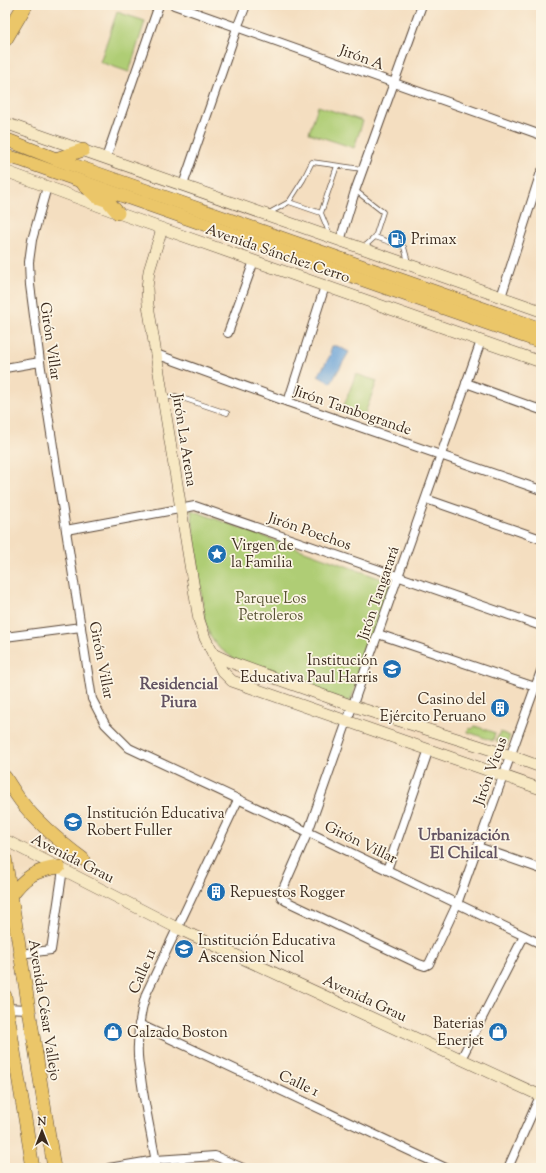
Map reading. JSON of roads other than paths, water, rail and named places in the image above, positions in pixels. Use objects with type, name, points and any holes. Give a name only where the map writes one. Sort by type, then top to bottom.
[{"type":"highway","points":[[7,31],[25,5]]},
{"type":"main road","points":[[5,123],[541,311]]},
{"type":"main road","name":"Avenida Sánchez Cerro","points":[[5,139],[56,159],[541,329]]},
{"type":"main road","points":[[56,159],[83,150]]},
{"type":"main road","name":"Avenida Sánchez Cerro","points":[[5,156],[21,160],[541,342]]},
{"type":"main road","name":"Avenida Sánchez Cerro","points":[[5,171],[47,188],[541,362]]},
{"type":"main road","points":[[80,181],[97,197],[108,202],[118,213]]},
{"type":"main road","name":"Jirón La Arena","points":[[162,228],[149,271],[147,288],[148,305],[199,620],[204,638],[222,671],[232,681],[541,789]]},
{"type":"main road","points":[[213,654],[230,662],[353,706],[511,756],[541,767]]},
{"type":"main road","points":[[5,777],[20,801],[39,823],[83,860]]},
{"type":"main road","name":"Avenida Grau","points":[[5,840],[177,928],[541,1096]]},
{"type":"main road","name":"Avenida César Vallejo","points":[[5,857],[54,1168]]},
{"type":"main road","points":[[11,896],[26,879],[36,872],[47,868],[61,868]]},
{"type":"main road","points":[[5,996],[33,1168]]},
{"type":"street","points":[[106,158],[159,5]]},
{"type":"street","name":"Jirón A","points":[[174,5],[541,135]]},
{"type":"street","points":[[183,185],[246,5]]},
{"type":"street","points":[[336,239],[355,191],[422,5]]},
{"type":"street","points":[[501,297],[541,172]]},
{"type":"street","name":"Girón Villar","points":[[47,188],[32,240],[29,262],[30,285],[40,362],[92,698],[105,724],[129,748],[541,944]]},
{"type":"street","points":[[228,334],[254,261]]},
{"type":"street","points":[[288,402],[325,286]]},
{"type":"street","name":"Jirón Tangarará","points":[[425,966],[292,904],[281,897],[282,891],[308,832],[480,341]]},
{"type":"street","name":"Jirón Tambogrande","points":[[156,354],[288,402],[541,490]]},
{"type":"street","points":[[5,368],[40,362]]},
{"type":"street","points":[[466,383],[541,410]]},
{"type":"street","points":[[426,498],[541,539]]},
{"type":"street","name":"Jirón Poechos","points":[[66,530],[195,506],[541,626]]},
{"type":"street","points":[[5,636],[81,627]]},
{"type":"street","points":[[378,634],[538,688]]},
{"type":"street","name":"Jirón Vicus","points":[[425,966],[429,964],[457,904],[511,756],[538,688],[541,671]]},
{"type":"street","points":[[387,870],[429,749]]},
{"type":"street","name":"Calle 11","points":[[156,1164],[138,1063],[139,1024],[146,994],[238,800]]},
{"type":"street","points":[[478,847],[541,869]]},
{"type":"street","points":[[20,954],[51,950],[61,868]]},
{"type":"street","points":[[461,1059],[524,936]]},
{"type":"street","points":[[6,1009],[29,1009]]},
{"type":"street","name":"Calle 1","points":[[139,1024],[446,1168]]},
{"type":"street","points":[[508,1168],[541,1096]]},
{"type":"street","points":[[108,1168],[156,1164],[215,1156],[243,1168]]},
{"type":"lane","points":[[267,215],[289,202],[312,162],[363,169]]},
{"type":"lane","points":[[321,213],[336,166]]},
{"type":"lane","points":[[355,191],[383,212],[375,237],[363,248]]},
{"type":"lane","points":[[289,202],[321,213],[336,239]]},
{"type":"lane","points":[[375,237],[404,247],[409,265]]},
{"type":"lane","points":[[163,398],[176,396],[227,413]]},
{"type":"water","points":[[332,346],[337,346],[349,352],[331,383],[318,376],[331,354],[330,352]]},
{"type":"place","name":"Primax","points":[[397,239]]},
{"type":"place","name":"Virgen de la Familia","points":[[217,554]]},
{"type":"place","name":"Institución Educativa Paul Harris","points":[[392,669]]},
{"type":"place","name":"Casino del Ejército Peruano","points":[[500,708]]},
{"type":"place","name":"Institución Educativa Robert Fuller","points":[[73,822]]},
{"type":"place","name":"Repuestos Rogger","points":[[216,892]]},
{"type":"place","name":"Institución Educativa Ascension Nicol","points":[[184,949]]},
{"type":"place","name":"Calzado Boston","points":[[113,1032]]},
{"type":"place","name":"Baterias Enerjet","points":[[498,1032]]},
{"type":"district","name":"Residencial Piura","points":[[179,692]]},
{"type":"district","name":"Urbanización El Chilcal","points":[[464,843]]},
{"type":"park label","name":"Parque Los Petroleros","points":[[271,606]]}]
